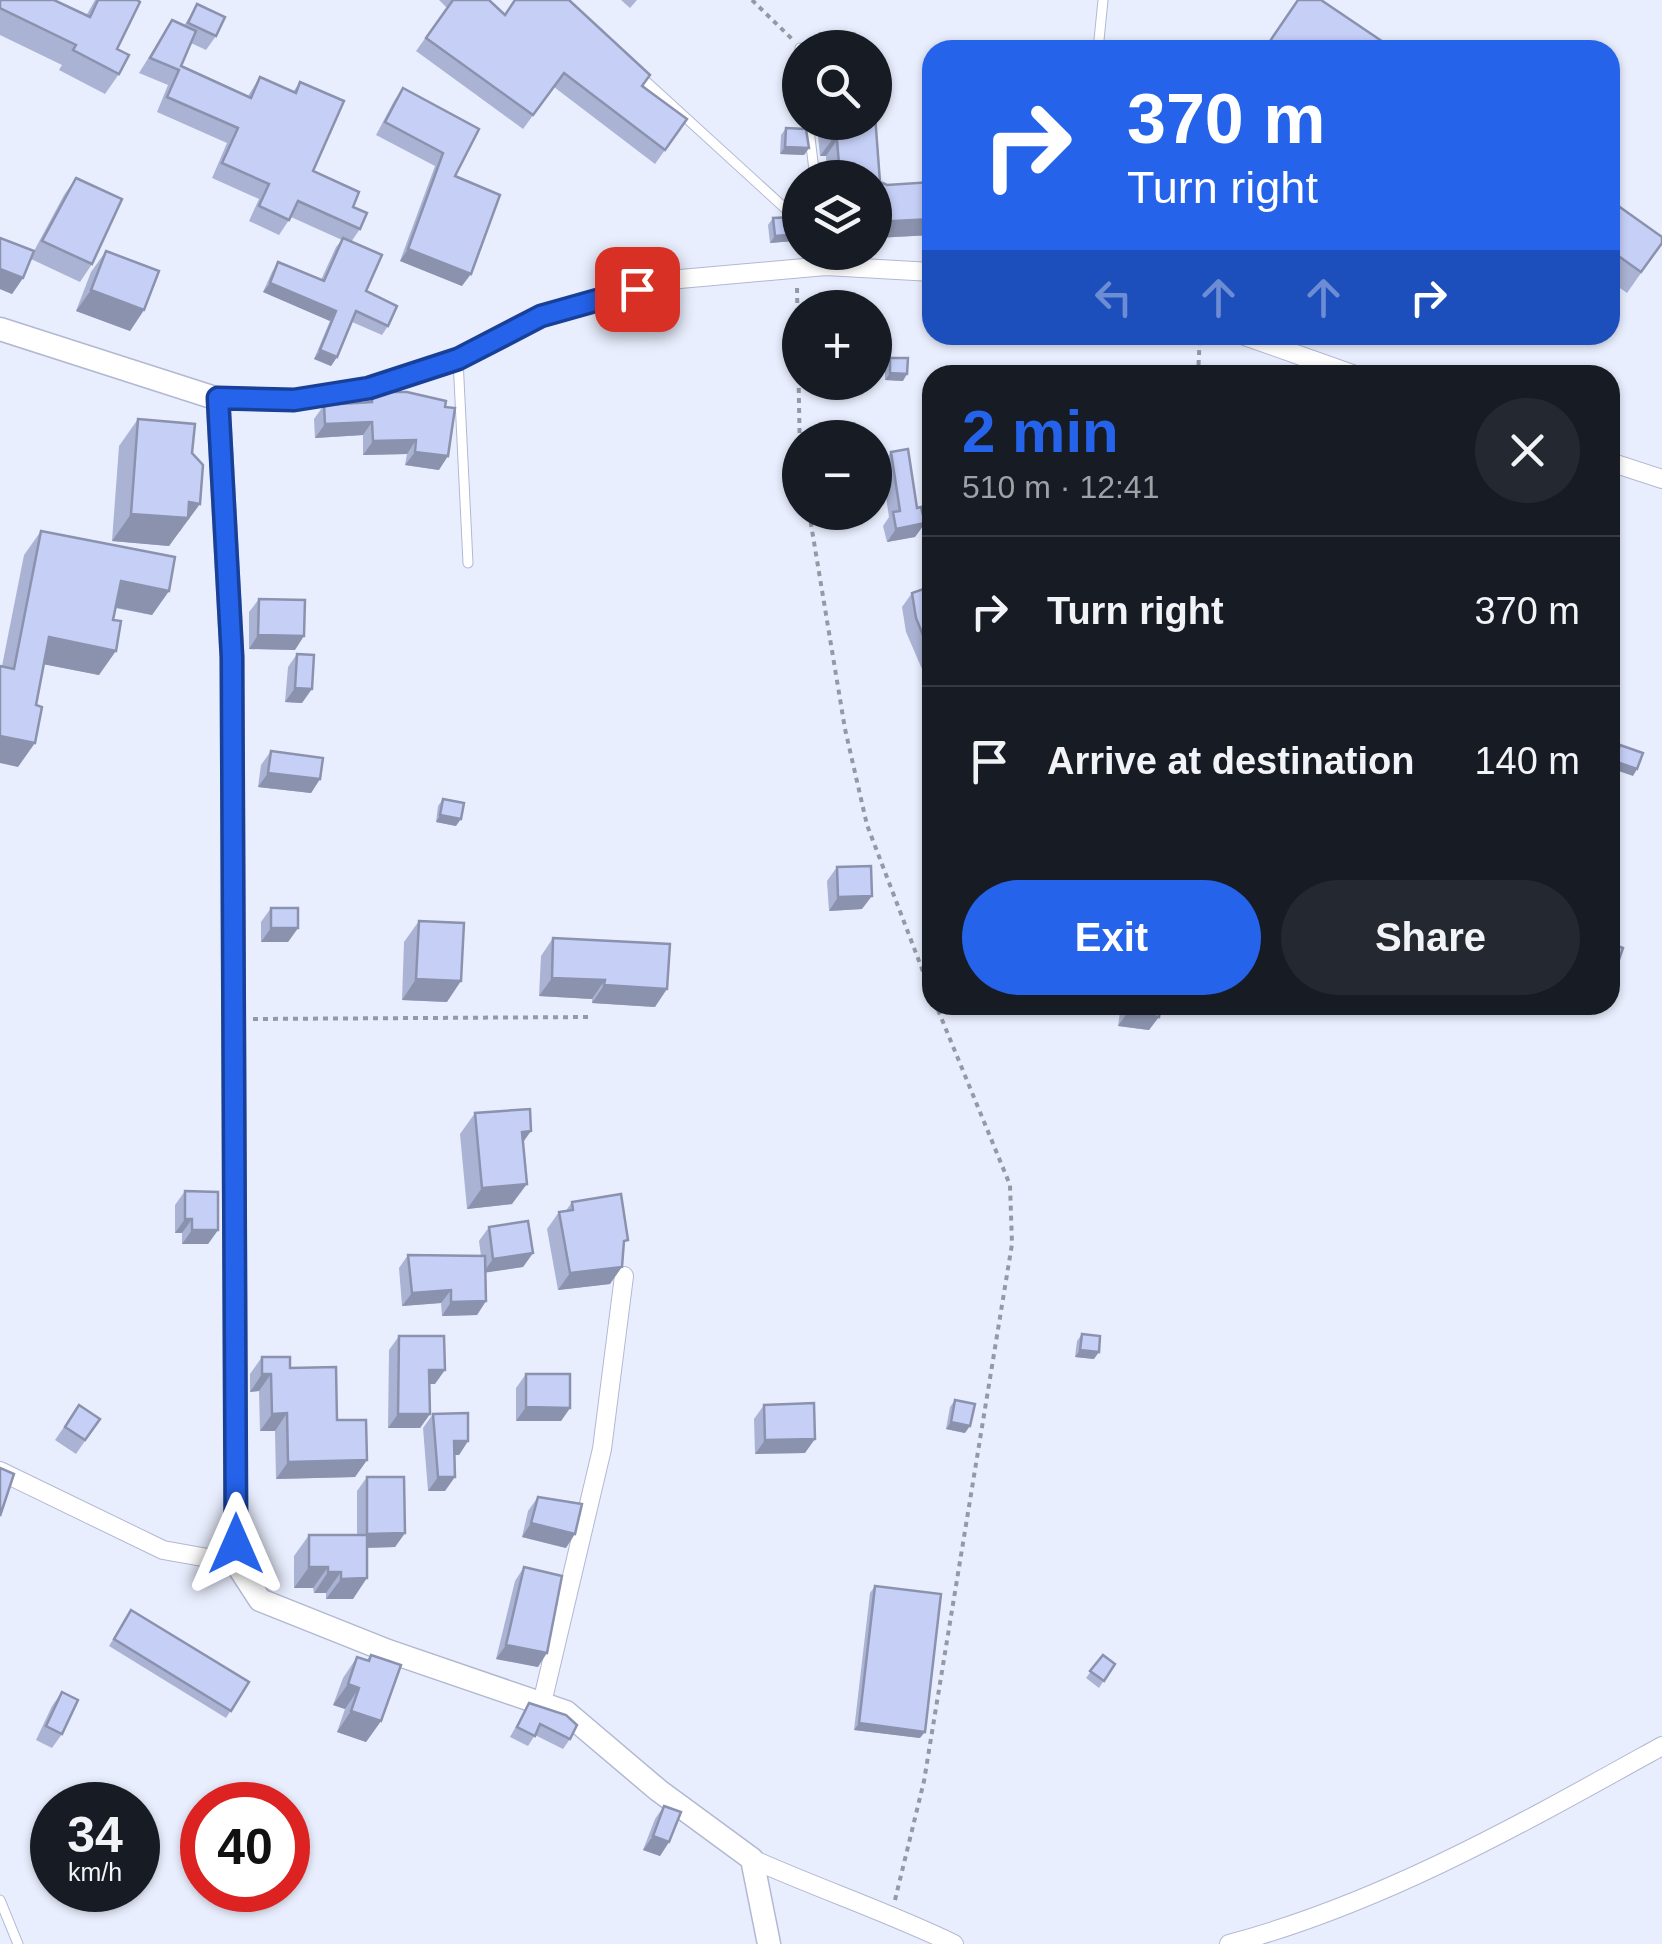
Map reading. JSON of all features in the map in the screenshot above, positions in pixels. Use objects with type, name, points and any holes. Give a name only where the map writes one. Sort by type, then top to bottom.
[{"type":"street","points":[[892,268],[922,271]]},
{"type":"street","points":[[0,329],[218,398],[294,400],[369,388],[458,359],[541,316],[670,280],[782,270]]},
{"type":"street","points":[[1270,345],[1328,365]]},
{"type":"street","points":[[218,398],[232,657],[230,1019],[238,1303],[236,1564],[260,1600],[388,1651],[566,1712],[658,1790],[752,1859],[840,1898],[891,1914],[954,1944]]},
{"type":"street","points":[[1620,465],[1659,475]]},
{"type":"street","points":[[542,1704],[602,1449],[624,1276]]},
{"type":"street","points":[[0,1471],[163,1550],[236,1564]]},
{"type":"street","points":[[1229,1944],[1277,1931],[1499,1836],[1662,1746]]},
{"type":"street","points":[[752,1859],[768,1944]]},
{"type":"lane","points":[[1099,40],[1102,0]]},
{"type":"lane","points":[[628,65],[782,206]]},
{"type":"lane","points":[[458,359],[468,563]]},
{"type":"lane","points":[[0,1900],[18,1944]]},
{"type":"path","points":[[752,0],[782,31]]},
{"type":"path","points":[[798,270],[800,420]]},
{"type":"path","points":[[811,530],[845,729],[867,825],[922,969]]},
{"type":"path","points":[[891,1914],[924,1781],[1012,1244],[1010,1185],[940,1015]]},
{"type":"path","points":[[230,1019],[593,1017]]},
{"type":"building","points":[[0,0],[54,0],[90,17],[98,0],[137,0],[140,2],[117,49],[129,55],[119,74],[73,50],[76,45],[0,8]]},
{"type":"building","points":[[453,0],[489,0],[505,15],[515,0],[569,0],[650,75],[642,86],[687,119],[665,150],[564,73],[533,115],[426,38]]},
{"type":"building","points":[[1298,0],[1321,0],[1380,40],[1271,40]]},
{"type":"building","points":[[197,4],[225,17],[216,36],[188,23]]},
{"type":"building","points":[[172,20],[196,31],[181,66],[251,98],[260,77],[296,93],[300,82],[344,101],[313,171],[359,192],[353,207],[367,213],[360,229],[298,201],[289,220],[259,206],[269,184],[222,163],[238,128],[167,97],[179,70],[150,58]]},
{"type":"building","points":[[403,88],[479,129],[455,176],[500,195],[471,274],[408,249],[443,153],[385,122]]},
{"type":"building","points":[[785,140],[808,140],[809,148],[785,147]]},
{"type":"building","points":[[837,140],[877,140],[878,160],[839,160]]},
{"type":"building","points":[[76,178],[122,199],[92,264],[42,241]]},
{"type":"building","points":[[922,183],[922,220],[892,221],[892,185]]},
{"type":"building","points":[[1620,207],[1662,237],[1662,243],[1641,272],[1620,257]]},
{"type":"building","points":[[773,218],[782,218],[782,235],[775,236]]},
{"type":"building","points":[[0,238],[34,251],[23,278],[0,269]]},
{"type":"building","points":[[343,238],[382,255],[366,291],[397,306],[388,326],[356,311],[337,357],[320,350],[336,311],[270,283],[278,262],[324,281]]},
{"type":"building","points":[[106,251],[159,271],[144,310],[91,290]]},
{"type":"building","points":[[892,358],[908,358],[907,374],[892,373]]},
{"type":"building","points":[[372,392],[407,392],[446,401],[445,407],[455,408],[448,456],[415,452],[416,440],[373,441],[372,422],[325,424],[324,405],[372,402]]},
{"type":"building","points":[[138,419],[195,424],[192,453],[203,465],[200,504],[189,502],[188,518],[131,514]]},
{"type":"building","points":[[908,449],[922,524],[896,529],[893,512],[900,511],[892,452]]},
{"type":"building","points":[[41,531],[175,557],[169,591],[121,581],[113,620],[121,621],[116,651],[49,637],[36,705],[42,707],[35,743],[0,736],[0,666],[14,669]]},
{"type":"building","points":[[922,590],[922,633],[916,618],[912,593]]},
{"type":"building","points":[[259,599],[305,600],[304,636],[258,635]]},
{"type":"building","points":[[297,654],[314,655],[312,689],[295,688]]},
{"type":"building","points":[[1620,745],[1643,753],[1637,769],[1620,763]]},
{"type":"building","points":[[271,751],[323,758],[320,779],[268,773]]},
{"type":"building","points":[[443,799],[464,803],[461,819],[440,815]]},
{"type":"building","points":[[871,866],[872,896],[838,897],[837,867]]},
{"type":"building","points":[[271,908],[298,908],[298,928],[271,928]]},
{"type":"building","points":[[419,921],[464,923],[461,981],[416,979]]},
{"type":"building","points":[[553,938],[670,944],[667,989],[604,985],[605,980],[552,978]]},
{"type":"building","points":[[530,1109],[531,1131],[522,1132],[527,1184],[482,1188],[475,1113]]},
{"type":"building","points":[[185,1191],[218,1192],[218,1230],[192,1230],[192,1219],[185,1219]]},
{"type":"building","points":[[621,1194],[628,1240],[624,1241],[622,1267],[570,1273],[559,1212],[573,1210],[572,1202]]},
{"type":"building","points":[[528,1221],[533,1253],[493,1259],[489,1227]]},
{"type":"building","points":[[408,1255],[485,1256],[486,1301],[451,1302],[451,1290],[412,1293]]},
{"type":"building","points":[[1082,1334],[1100,1336],[1099,1352],[1080,1350]]},
{"type":"building","points":[[399,1336],[444,1336],[445,1370],[429,1370],[430,1414],[398,1414]]},
{"type":"building","points":[[262,1357],[290,1357],[290,1368],[336,1367],[337,1420],[366,1420],[367,1460],[288,1462],[287,1413],[272,1414],[271,1374],[262,1374]]},
{"type":"building","points":[[526,1374],[570,1374],[570,1408],[526,1407]]},
{"type":"building","points":[[955,1400],[975,1404],[970,1426],[951,1422]]},
{"type":"building","points":[[814,1403],[815,1439],[765,1440],[764,1405]]},
{"type":"building","points":[[79,1405],[100,1419],[85,1440],[65,1427]]},
{"type":"building","points":[[468,1413],[468,1441],[454,1441],[455,1477],[438,1477],[433,1414]]},
{"type":"building","points":[[0,1468],[14,1474],[0,1516]]},
{"type":"building","points":[[367,1477],[404,1477],[405,1533],[367,1534]]},
{"type":"building","points":[[538,1497],[582,1504],[575,1534],[531,1523]]},
{"type":"building","points":[[309,1535],[367,1535],[367,1578],[341,1579],[341,1572],[328,1572],[328,1567],[309,1567]]},
{"type":"building","points":[[524,1567],[562,1576],[547,1653],[506,1645]]},
{"type":"building","points":[[875,1586],[941,1594],[925,1732],[859,1723]]},
{"type":"building","points":[[131,1610],[249,1682],[231,1711],[114,1639]]},
{"type":"building","points":[[371,1655],[401,1665],[381,1721],[351,1711],[359,1688],[348,1684],[357,1657],[369,1661]]},
{"type":"building","points":[[1103,1655],[1115,1664],[1104,1681],[1090,1671]]},
{"type":"building","points":[[62,1692],[78,1700],[62,1734],[46,1726]]},
{"type":"building","points":[[529,1703],[566,1715],[577,1725],[570,1739],[540,1724],[535,1736],[517,1727]]},
{"type":"building","points":[[664,1806],[681,1812],[669,1842],[653,1836]]},
{"type":"route","points":[[236,1544],[238,1303],[230,1008],[232,657],[218,398],[294,400],[369,388],[458,359],[541,316],[637,289]]}]
